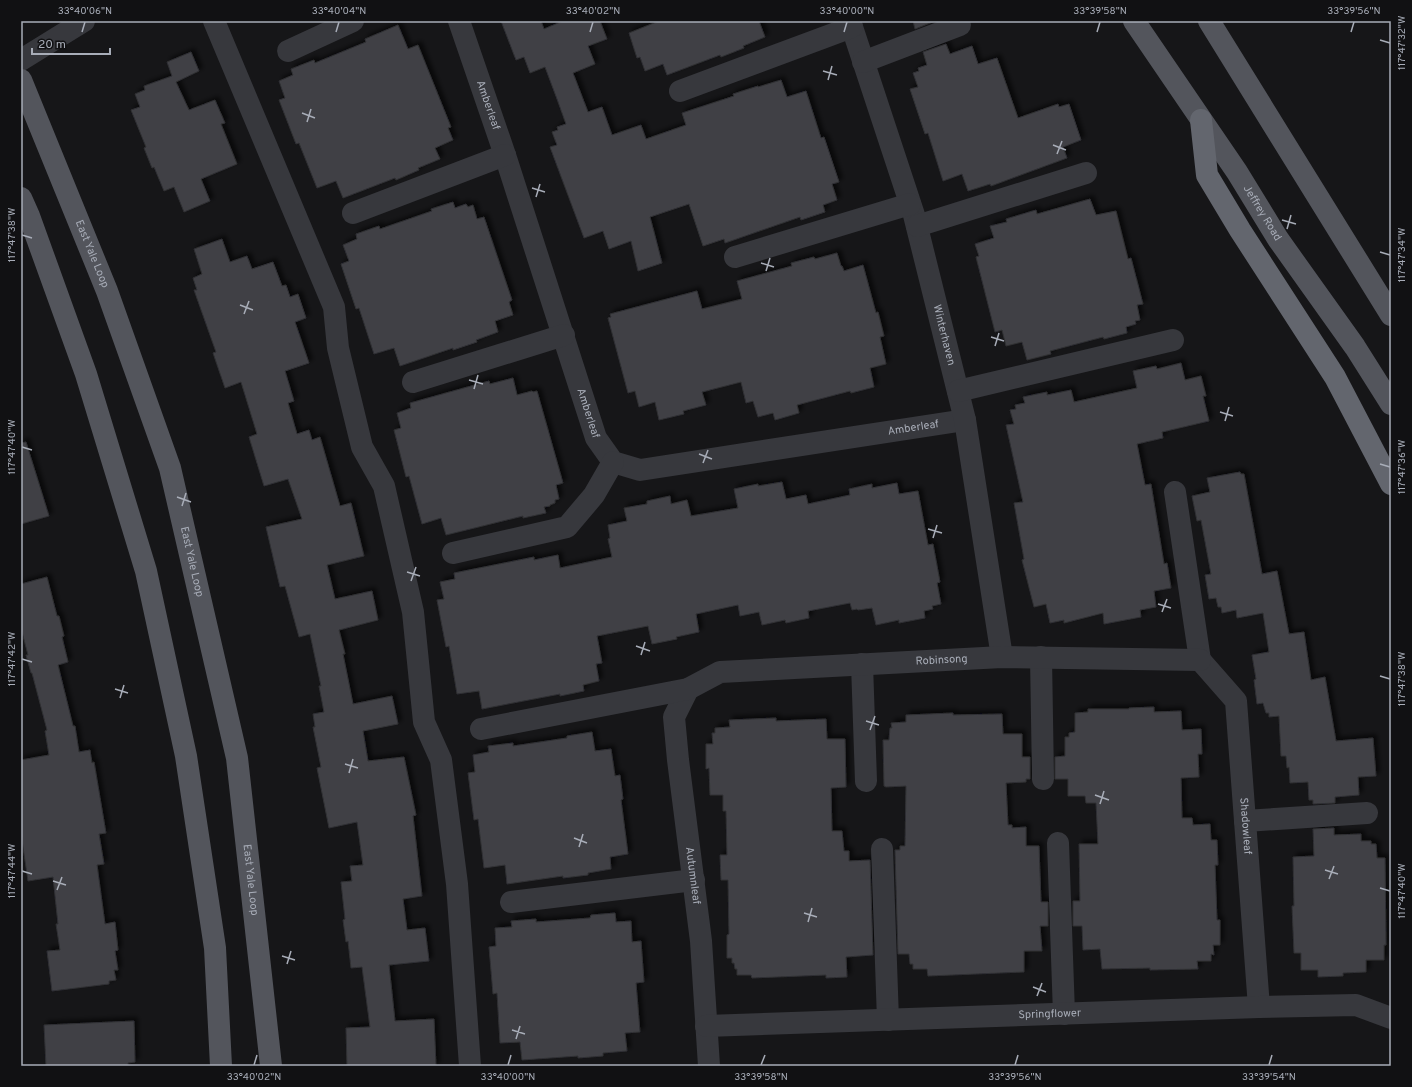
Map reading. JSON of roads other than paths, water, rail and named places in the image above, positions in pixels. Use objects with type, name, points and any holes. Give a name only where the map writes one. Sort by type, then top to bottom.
[{"type":"highway","points":[[1202,120],[1207,175],[1240,230],[1335,377],[1391,484]]},
{"type":"main road","name":"Jeffrey Road","points":[[1134,21],[1237,172],[1278,239],[1355,347],[1391,404]]},
{"type":"main road","points":[[1208,21],[1391,316]]},
{"type":"main road","name":"East Yale Loop","points":[[21,80],[107,291],[170,468],[237,758],[271,1066]]},
{"type":"main road","points":[[21,198],[29,216],[86,374],[146,571],[186,756],[213,932],[220,1066]]},
{"type":"street","points":[[21,60],[84,21]]},
{"type":"street","points":[[214,21],[334,307],[338,348],[362,447],[384,486],[413,612],[424,722],[441,760],[457,884],[470,1066]]},
{"type":"street","points":[[288,51],[353,21]]},
{"type":"street","name":"Amberleaf","points":[[459,21],[505,155],[596,438],[613,462],[640,470],[965,420]]},
{"type":"street","points":[[680,91],[851,24]]},
{"type":"street","name":"Winterhaven","points":[[851,24],[917,226],[965,420],[1002,657]]},
{"type":"street","points":[[863,62],[960,25]]},
{"type":"street","points":[[353,213],[505,155]]},
{"type":"street","points":[[917,226],[1086,173]]},
{"type":"street","points":[[735,257],[910,204]]},
{"type":"street","points":[[413,382],[564,335]]},
{"type":"street","points":[[958,391],[1173,340]]},
{"type":"street","points":[[453,554],[567,527],[594,496],[613,462]]},
{"type":"street","points":[[1174,492],[1200,660]]},
{"type":"street","name":"Robinsong","points":[[481,729],[688,688],[720,672],[1002,657],[1200,660]]},
{"type":"street","points":[[1041,657],[1043,779]]},
{"type":"street","name":"Shadowleaf","points":[[1200,660],[1236,701],[1259,1007]]},
{"type":"street","points":[[862,664],[866,781]]},
{"type":"street","name":"Autumnleaf","points":[[688,688],[674,717],[701,941],[709,1066]]},
{"type":"street","points":[[1245,821],[1367,812]]},
{"type":"street","points":[[1058,843],[1064,1014]]},
{"type":"street","points":[[882,849],[888,1020]]},
{"type":"street","points":[[511,902],[694,880]]},
{"type":"street","name":"Springflower","points":[[706,1026],[1356,1005],[1391,1018]]}]
